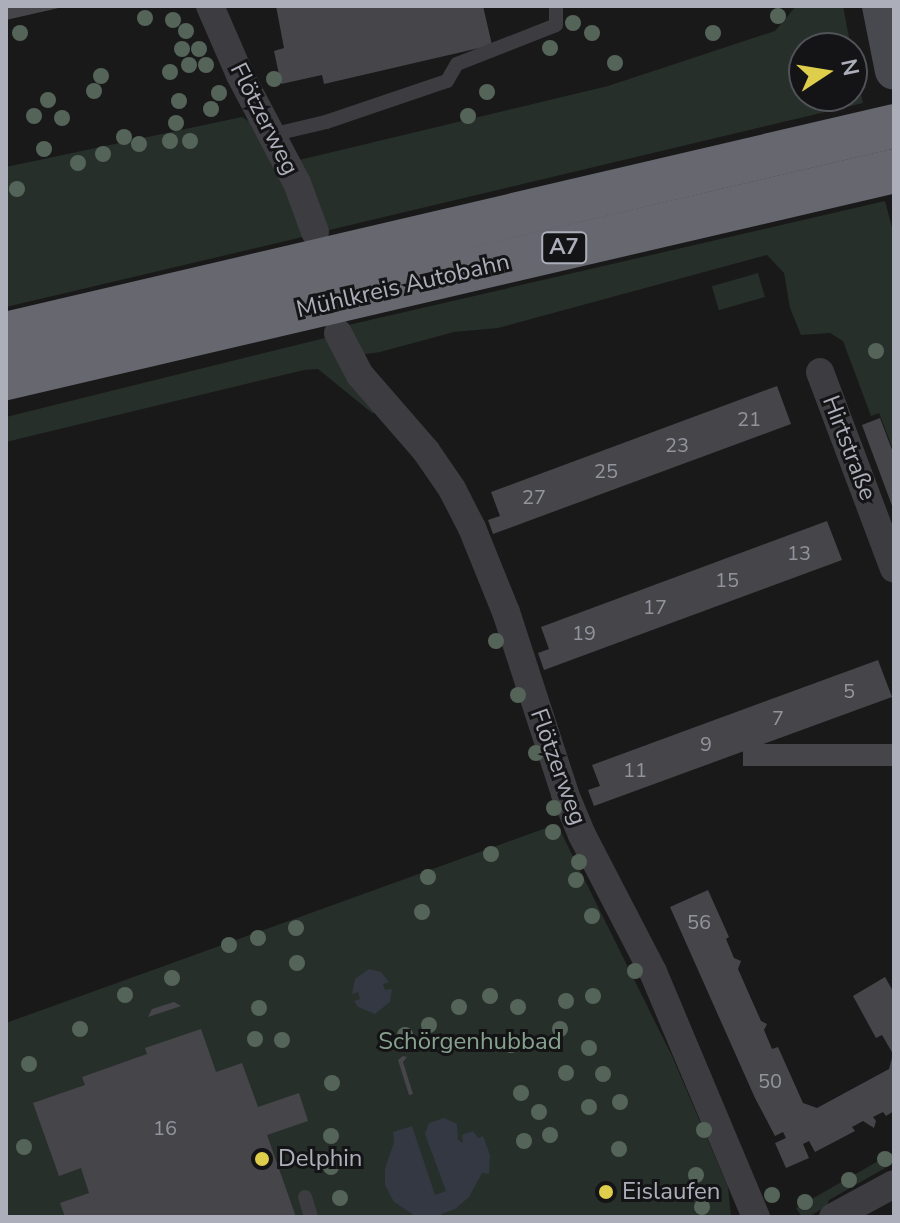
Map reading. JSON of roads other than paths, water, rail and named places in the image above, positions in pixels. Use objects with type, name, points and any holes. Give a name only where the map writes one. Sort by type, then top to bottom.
[{"type":"highway","name":"Mühlkreis Autobahn","points":[[6,334],[894,126]]},
{"type":"highway","name":"Mühlkreis Autobahn","points":[[6,378],[894,171]]},
{"type":"main road","points":[[881,6],[891,57]]},
{"type":"street","name":"Flötzerweg","points":[[210,6],[297,183],[315,232]]},
{"type":"street","name":"Flötzerweg","points":[[338,333],[360,375],[426,451],[452,489],[472,528],[506,612],[565,794],[659,985],[756,1217]]},
{"type":"street","name":"Hirtstraße","points":[[820,372],[894,569]]},
{"type":"street","points":[[833,1217],[894,1184]]},
{"type":"lane","points":[[271,135],[326,122],[447,81],[457,64],[556,25],[556,6]]},
{"type":"lane","points":[[305,1197],[311,1217]]},
{"type":"place","name":"Delphin","points":[[262,1159]]},
{"type":"place","name":"Eislaufen","points":[[606,1192]]},
{"type":"park label","name":"Schörgenhubbad","points":[[470,1042]]}]
